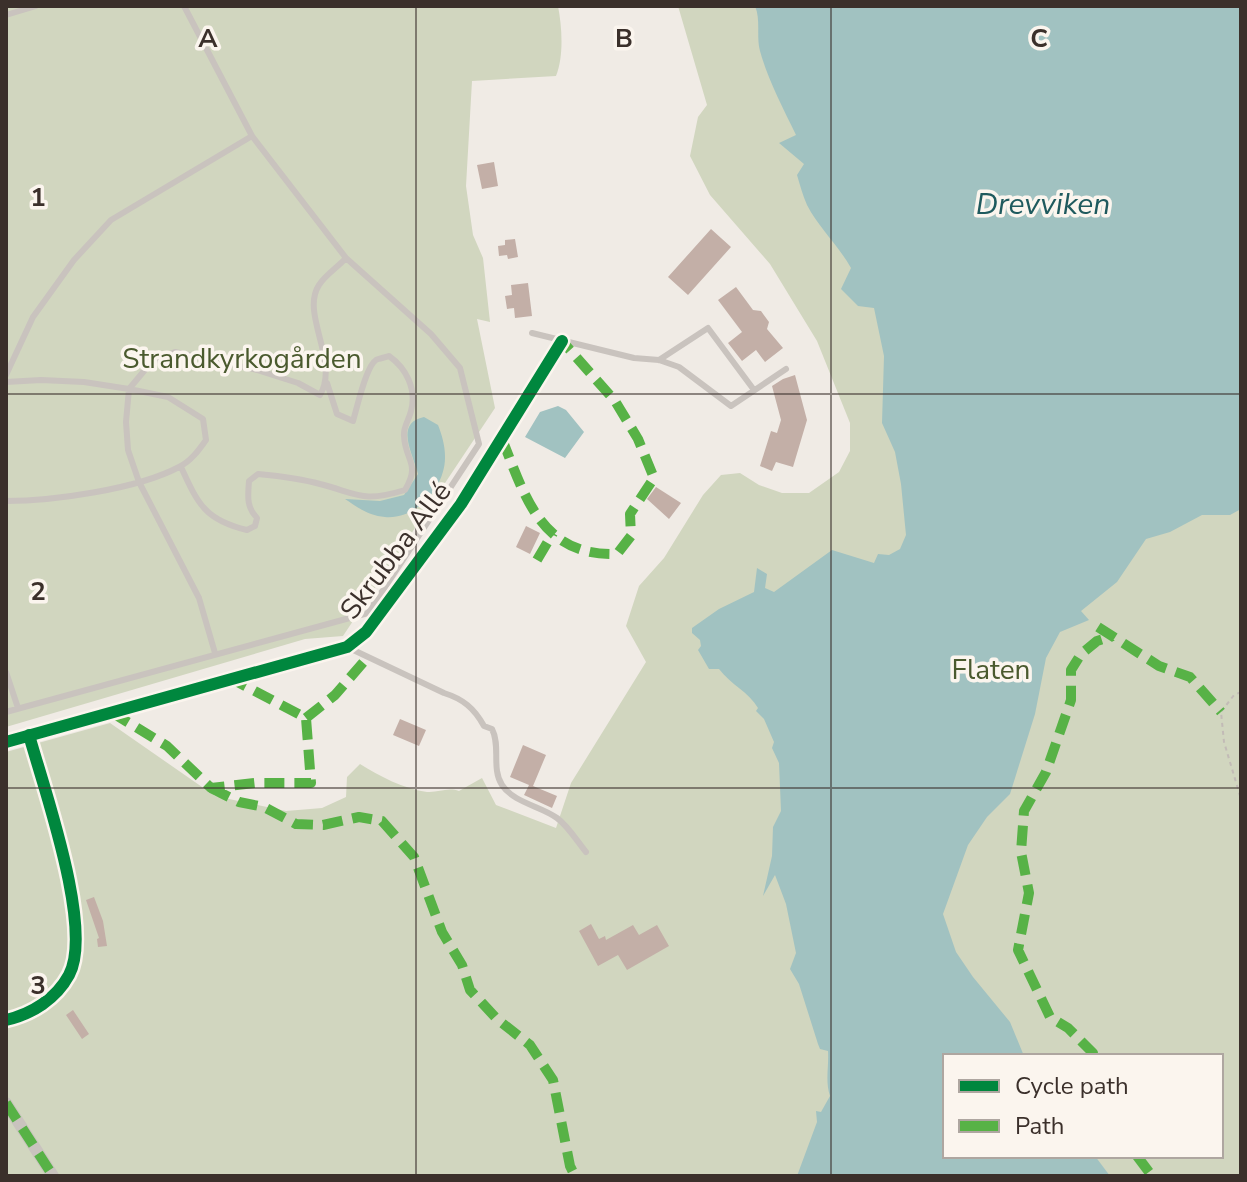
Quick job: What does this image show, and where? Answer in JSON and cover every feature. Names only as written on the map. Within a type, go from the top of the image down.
[{"type":"street","name":"Skrubba Allé","points":[[6,742],[347,647],[366,632],[461,504],[562,341]]},
{"type":"street","points":[[6,1020],[26,1015],[52,997],[70,974],[75,951],[75,921],[67,875],[29,735]]},
{"type":"street","points":[[6,1103],[53,1176]]},
{"type":"lane","points":[[6,15],[36,6]]},
{"type":"lane","points":[[6,712],[368,613],[479,444],[460,368],[431,334],[346,258],[252,136],[184,6]]},
{"type":"lane","points":[[6,375],[33,317],[74,260],[111,220],[252,136]]},
{"type":"lane","points":[[181,467],[197,502],[229,526],[247,530],[255,526],[257,518],[251,512],[248,501],[249,481],[258,474],[321,484],[356,497],[382,497],[405,490],[413,475],[413,464],[404,437],[412,408],[411,384],[403,366],[389,356],[376,359],[368,368],[353,421],[337,414],[327,383],[323,345],[314,307],[318,286],[346,258]]},
{"type":"lane","points":[[659,360],[708,328],[754,390]]},
{"type":"lane","points":[[532,333],[679,367],[731,406],[786,369]]},
{"type":"lane","points":[[215,653],[199,598],[139,482],[128,450],[126,422],[129,389],[149,365],[175,352],[284,378],[320,395],[327,383]]},
{"type":"lane","points":[[6,382],[84,382],[168,397],[203,419],[206,440],[181,467],[139,482],[50,498],[6,501]]},
{"type":"lane","name":"Skrubba Allé","points":[[347,647],[461,698],[496,737],[497,765],[502,786],[557,818],[586,852]]},
{"type":"lane","points":[[6,672],[18,708]]},
{"type":"path","points":[[1241,692],[1234,695],[1221,712],[1224,742],[1241,799]]},
{"type":"green space","name":"Strandkyrkogården","points":[[6,6],[558,6],[562,41],[556,76],[472,81],[466,186],[473,235],[483,258],[490,322],[477,319],[495,408],[343,636],[305,639],[6,727]]},
{"type":"green space","name":"Flaten","points":[[678,6],[1241,6],[1241,1176],[6,1176],[6,752],[110,723],[215,796],[286,811],[322,808],[346,797],[347,777],[360,764],[392,781],[427,792],[459,791],[482,778],[496,805],[556,828],[571,783],[646,662],[626,626],[639,586],[664,558],[703,495],[721,475],[740,473],[759,485],[782,493],[809,493],[839,472],[850,451],[850,423],[817,341],[770,264],[710,195],[690,156],[698,117],[707,105]]},
{"type":"water","name":"Drevviken","points":[[755,6],[1241,6],[1241,509],[1230,515],[1202,515],[1170,532],[1146,539],[1117,582],[1081,611],[1089,620],[1060,632],[1046,658],[1035,714],[1010,794],[987,817],[968,845],[943,914],[956,952],[1010,1022],[1023,1054],[943,1054],[943,1158],[1096,1158],[1110,1176],[797,1176],[817,1122],[816,1111],[821,1112],[830,1096],[828,1051],[820,1049],[799,984],[790,969],[796,953],[786,904],[775,875],[763,896],[772,856],[773,827],[781,811],[779,763],[764,719],[756,711],[758,708],[719,669],[709,669],[698,650],[700,640],[692,633],[692,628],[719,609],[754,592],[757,568],[767,574],[765,588],[774,592],[832,550],[874,563],[878,554],[889,555],[900,549],[906,535],[895,452],[882,423],[884,356],[874,308],[858,306],[841,289],[851,268],[807,205],[797,175],[804,164],[779,143],[796,135],[763,62]]},
{"type":"water","points":[[558,406],[566,410],[584,432],[565,458],[525,437],[540,412]]},
{"type":"water","points":[[424,417],[438,425],[445,452],[440,479],[427,499],[408,513],[385,517],[368,513],[345,499],[380,501],[404,495],[418,474],[408,432],[415,420]]},
{"type":"building","points":[[494,162],[498,186],[482,189],[477,165]]},
{"type":"building","points":[[711,229],[731,247],[688,295],[668,277]]},
{"type":"building","points":[[515,239],[518,257],[508,259],[507,255],[499,256],[498,246],[505,245],[505,240]]},
{"type":"building","points":[[528,283],[532,316],[515,318],[514,308],[507,309],[505,296],[512,295],[511,285]]},
{"type":"building","points":[[736,287],[753,310],[761,311],[769,322],[767,329],[783,348],[765,362],[756,350],[742,361],[728,343],[742,332],[718,300]]},
{"type":"building","points":[[795,375],[807,420],[793,467],[776,462],[772,471],[760,466],[771,431],[777,433],[781,420],[772,386]]},
{"type":"building","points":[[656,487],[681,503],[669,519],[647,499]]},
{"type":"building","points":[[526,526],[540,533],[530,554],[516,547]]},
{"type":"building","points":[[400,719],[426,730],[419,746],[393,735]]},
{"type":"building","points":[[523,745],[546,755],[533,786],[557,796],[552,808],[524,795],[529,785],[510,777]]},
{"type":"building","points":[[94,897],[103,921],[107,946],[98,947],[99,938],[86,900]]},
{"type":"building","points":[[591,924],[599,939],[605,936],[606,940],[633,925],[639,935],[657,925],[669,946],[627,970],[618,955],[598,966],[579,931]]},
{"type":"building","points":[[73,1010],[89,1034],[82,1039],[66,1015]]},
{"type":"marked path","points":[[502,439],[528,501],[553,534],[570,545],[591,552],[617,554],[631,536],[630,514],[654,478],[638,439],[615,401],[562,341]]},
{"type":"marked path","points":[[537,560],[553,533]]},
{"type":"marked path","points":[[1098,627],[1159,666],[1190,677],[1221,712]]},
{"type":"marked path","points":[[1093,1054],[1068,1028],[1050,1017],[1018,950],[1029,893],[1021,852],[1024,811],[1046,772],[1071,700],[1071,670],[1081,654],[1097,641],[1113,636]]},
{"type":"marked path","points":[[306,718],[335,695],[367,658]]},
{"type":"marked path","points":[[111,712],[167,746],[211,788],[255,783],[311,783],[306,718],[232,679]]},
{"type":"marked path","points":[[211,788],[239,802],[264,807],[296,824],[323,825],[359,817],[382,821],[414,857],[442,932],[462,965],[470,990],[497,1019],[530,1045],[553,1080],[570,1166],[575,1176]]},
{"type":"marked path","points":[[6,1103],[53,1176]]},
{"type":"marked path","points":[[1138,1158],[1152,1176]]},
{"type":"cycle path","points":[[6,742],[347,647],[366,632],[461,504],[562,341]]},
{"type":"cycle path","points":[[6,1020],[25,1014],[50,998],[64,984],[75,954],[75,925],[64,857],[29,735]]}]
